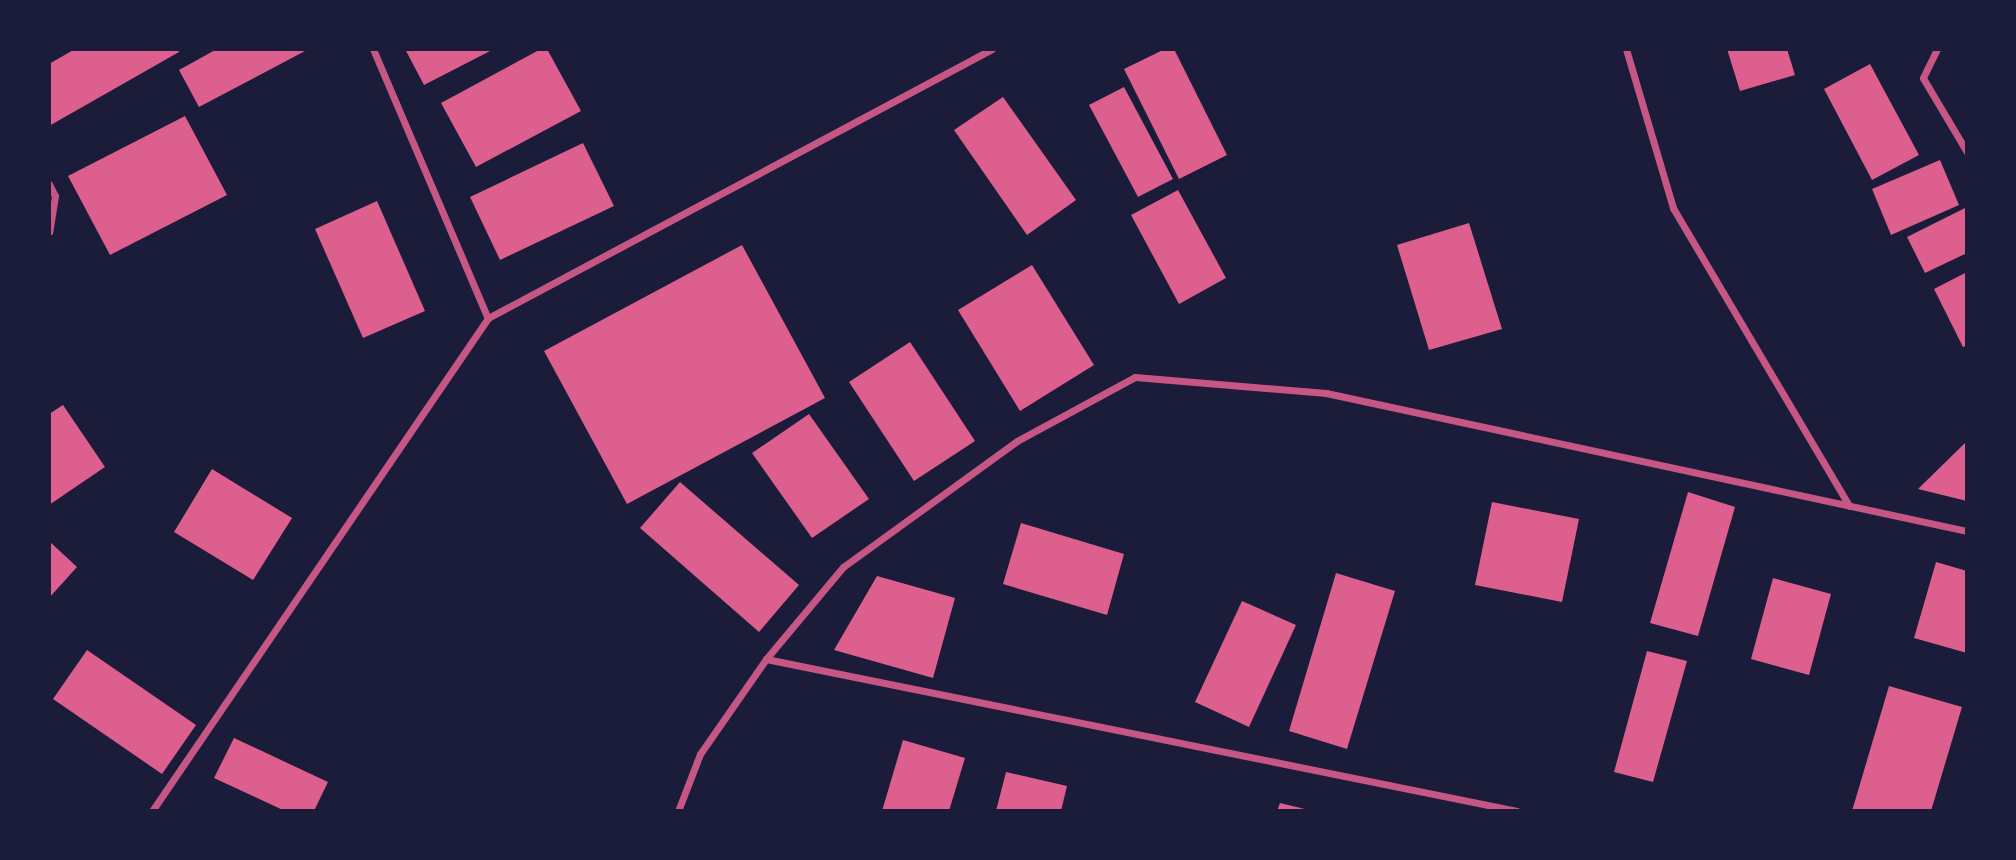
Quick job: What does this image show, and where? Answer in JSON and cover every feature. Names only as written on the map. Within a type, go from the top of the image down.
[{"type":"street","points":[[373,49],[488,318]]},
{"type":"street","points":[[152,811],[488,318],[992,49]]},
{"type":"street","points":[[1626,49],[1673,208],[1849,506]]},
{"type":"street","points":[[1937,49],[1923,79],[1967,152]]},
{"type":"street","points":[[49,184],[55,196],[49,232]]},
{"type":"street","points":[[678,811],[700,754],[766,659],[843,567],[1017,441],[1135,377],[1326,393],[1967,531]]},
{"type":"street","points":[[766,659],[1517,811]]},
{"type":"building","points":[[75,49],[178,49],[179,52],[49,126],[49,64]]},
{"type":"building","points":[[217,49],[305,51],[199,107],[179,70]]},
{"type":"building","points":[[405,49],[494,49],[424,85]]},
{"type":"building","points":[[541,49],[547,49],[581,111],[476,167],[441,103]]},
{"type":"building","points":[[1165,49],[1174,49],[1227,155],[1179,179],[1124,69]]},
{"type":"building","points":[[1727,49],[1787,49],[1795,75],[1740,91]]},
{"type":"building","points":[[1870,64],[1919,155],[1872,180],[1824,89]]},
{"type":"building","points":[[1124,87],[1173,179],[1138,197],[1089,105]]},
{"type":"building","points":[[1003,97],[1076,200],[1027,235],[954,130]]},
{"type":"building","points":[[185,116],[227,195],[110,255],[68,176]]},
{"type":"building","points":[[583,143],[614,206],[500,260],[470,197]]},
{"type":"building","points":[[1940,160],[1959,205],[1891,235],[1872,189]]},
{"type":"building","points":[[1178,190],[1226,278],[1179,304],[1131,215]]},
{"type":"building","points":[[377,201],[425,311],[363,338],[315,229]]},
{"type":"building","points":[[1967,207],[1967,253],[1925,273],[1907,237]]},
{"type":"building","points":[[1469,223],[1502,329],[1429,350],[1397,245]]},
{"type":"building","points":[[742,245],[825,398],[627,504],[544,351]]},
{"type":"building","points":[[1032,265],[1094,365],[1020,411],[958,310]]},
{"type":"building","points":[[1967,272],[1967,345],[1963,347],[1934,289]]},
{"type":"building","points":[[910,342],[975,441],[914,481],[849,382]]},
{"type":"building","points":[[63,405],[105,467],[49,505],[49,414]]},
{"type":"building","points":[[809,414],[869,499],[812,538],[752,453]]},
{"type":"building","points":[[1967,441],[1967,501],[1918,489]]},
{"type":"building","points":[[212,469],[292,518],[253,580],[174,532]]},
{"type":"building","points":[[680,482],[799,585],[759,632],[640,528]]},
{"type":"building","points":[[1688,492],[1735,507],[1698,636],[1650,623]]},
{"type":"building","points":[[1492,502],[1579,519],[1562,602],[1475,585]]},
{"type":"building","points":[[1021,523],[1124,554],[1107,615],[1003,584]]},
{"type":"building","points":[[49,541],[77,567],[49,598]]},
{"type":"building","points":[[1936,562],[1967,571],[1967,653],[1914,638]]},
{"type":"building","points":[[1336,573],[1395,591],[1347,749],[1289,731]]},
{"type":"building","points":[[877,576],[955,598],[933,678],[834,650]]},
{"type":"building","points":[[1773,578],[1831,594],[1809,675],[1751,659]]},
{"type":"building","points":[[1242,601],[1296,625],[1249,727],[1195,702]]},
{"type":"building","points":[[87,650],[196,725],[162,774],[53,699]]},
{"type":"building","points":[[1647,651],[1687,661],[1653,782],[1614,772]]},
{"type":"building","points":[[1889,686],[1962,707],[1931,811],[1852,811]]},
{"type":"building","points":[[234,738],[328,782],[314,811],[285,811],[214,778]]},
{"type":"building","points":[[903,740],[965,758],[949,811],[882,811]]},
{"type":"building","points":[[1006,772],[1067,786],[1061,811],[996,811]]},
{"type":"building","points":[[1280,803],[1309,810],[1309,811],[1277,811]]}]
